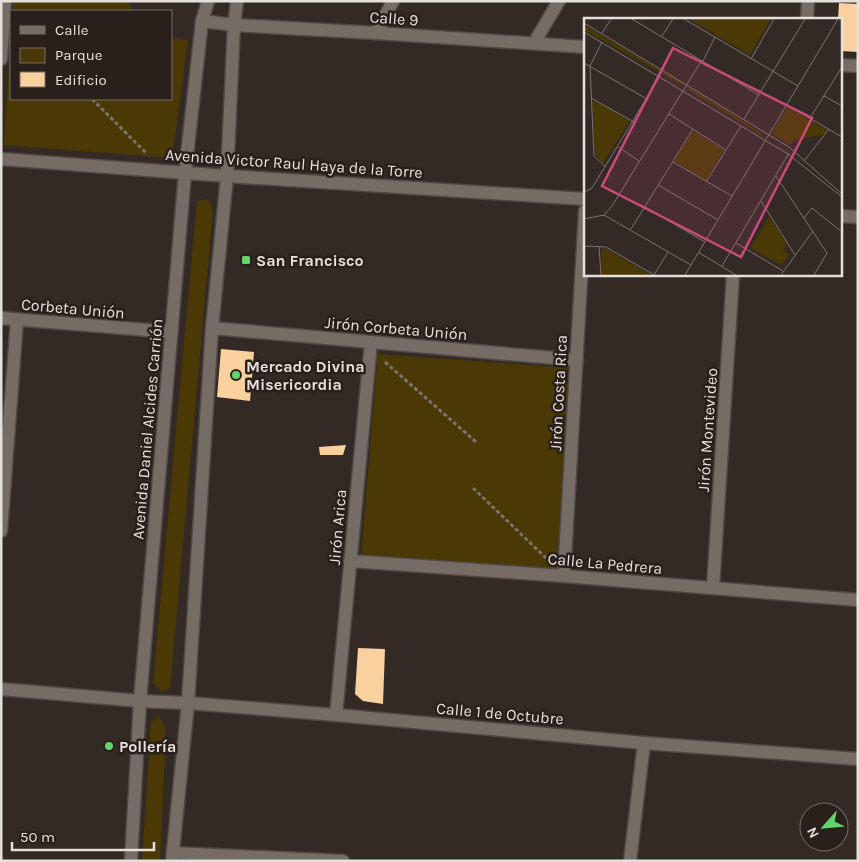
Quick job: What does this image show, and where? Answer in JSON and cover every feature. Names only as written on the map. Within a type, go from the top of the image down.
[{"type":"street","name":"Avenida Daniel Alcides Carrión","points":[[131,861],[140,701],[185,173],[202,21],[208,1]]},
{"type":"street","points":[[237,1],[234,25],[227,176],[212,328],[188,703],[172,857],[343,861]]},
{"type":"street","points":[[376,33],[393,1]]},
{"type":"street","points":[[534,44],[559,1]]},
{"type":"street","points":[[807,18],[808,1]]},
{"type":"street","points":[[1,59],[4,7]]},
{"type":"street","name":"Calle 9","points":[[202,21],[234,25],[584,47]]},
{"type":"street","points":[[842,65],[858,66]]},
{"type":"street","name":"Avenida Victor Raul Haya de la Torre","points":[[1,159],[227,176],[584,199]]},
{"type":"street","points":[[842,216],[858,217]]},
{"type":"street","name":"Jirón Costa Rica","points":[[564,576],[584,228]]},
{"type":"street","name":"Jirón Montevideo","points":[[713,588],[733,275]]},
{"type":"street","name":"Corbeta Unión","points":[[1,318],[172,332]]},
{"type":"street","points":[[1,531],[17,320]]},
{"type":"street","name":"Jirón Corbeta Unión","points":[[212,328],[576,360]]},
{"type":"street","name":"Jirón Arica","points":[[336,715],[371,342]]},
{"type":"street","name":"Calle La Pedrera","points":[[350,561],[858,600]]},
{"type":"street","name":"Calle 1 de Octubre","points":[[1,689],[858,759]]},
{"type":"street","points":[[630,861],[644,743]]},
{"type":"path","points":[[93,100],[163,170]]},
{"type":"path","points":[[371,342],[383,361],[476,442]]},
{"type":"path","points":[[473,488],[564,576]]},
{"type":"green space","points":[[13,1],[127,1],[133,10],[13,10]]},
{"type":"green space","points":[[172,38],[188,40],[172,158],[4,145],[10,48],[10,100],[172,100]]},
{"type":"green space","points":[[208,199],[213,210],[170,688],[162,692],[153,683],[197,201]]},
{"type":"green space","points":[[378,354],[568,368],[558,571],[361,556]]},
{"type":"green space","points":[[159,716],[166,729],[160,861],[142,861],[151,723]]},
{"type":"building","points":[[839,3],[858,4],[858,52],[842,51],[842,18],[838,18]]},
{"type":"building","name":"Mercado Divina Misericordia","points":[[221,349],[254,352],[250,401],[217,397]]},
{"type":"building","points":[[346,445],[343,455],[320,455],[319,447]]},
{"type":"building","points":[[358,648],[385,649],[383,704],[363,701],[355,694]]},
{"type":"place","name":"San Francisco","points":[[246,260]]},
{"type":"place","name":"Mercado Divina Misericordia","points":[[236,375]]},
{"type":"place","name":"Pollería","points":[[109,746]]}]
